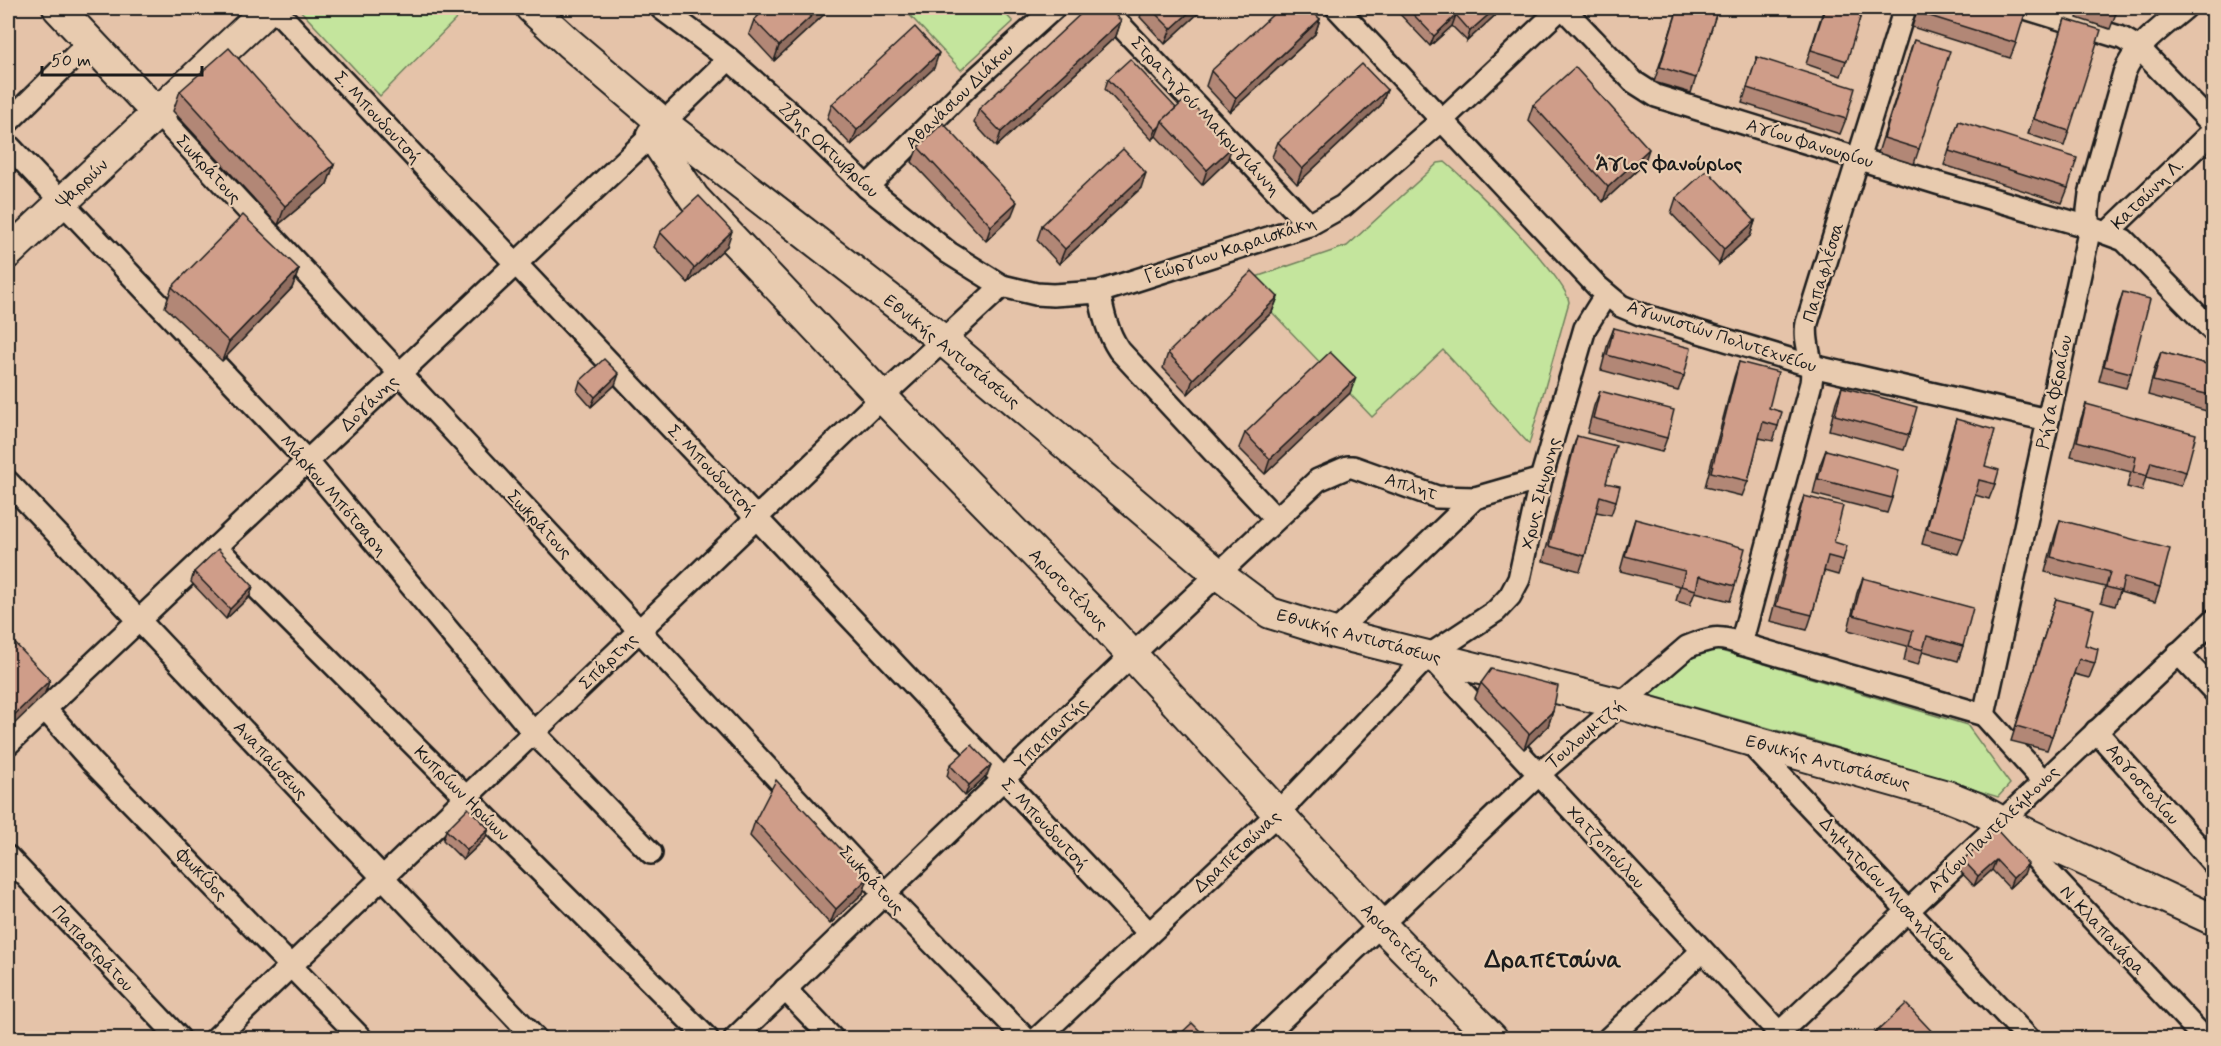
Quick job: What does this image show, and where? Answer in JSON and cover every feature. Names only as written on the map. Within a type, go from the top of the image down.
[{"type":"street","name":"Σωκράτους","points":[[58,8],[884,893],[1025,1038]]},
{"type":"street","name":"Ψαρρών","points":[[8,253],[269,8]]},
{"type":"street","name":"Σ. Μπουδουτσή","points":[[274,8],[1149,933]]},
{"type":"street","name":"Εθνικής Αντιστάσεως","points":[[531,8],[657,129],[944,341],[1218,574],[1270,613],[1335,633],[1621,704],[1947,796],[2214,920]]},
{"type":"street","name":"28ης Οκτωβρίου","points":[[661,8],[729,59],[798,120],[867,187],[949,253],[1002,286]]},
{"type":"street","name":"Αθανάσιου Διάκου","points":[[867,187],[968,86],[1054,8]]},
{"type":"street","name":"Στρατηγού Μακρυγιάννη","points":[[1104,8],[1309,225]]},
{"type":"street","name":"Αγωνιστών Πολυτεχνείου","points":[[1337,8],[1605,294],[1622,306],[1640,314],[1812,366],[2048,420]]},
{"type":"street","name":"Γεώργιου Καραισκάκη","points":[[1002,286],[1036,294],[1099,292],[1309,225],[1343,206],[1442,120],[1562,8]]},
{"type":"street","name":"Αγίου Φανουρίου","points":[[1562,8],[1634,82],[1656,96],[2098,230],[2130,245],[2214,332]]},
{"type":"street","name":"Παπαφλέσσα","points":[[1741,644],[1811,383],[1812,366],[1806,337],[1807,323],[1905,8]]},
{"type":"street","points":[[2025,8],[2122,38],[2139,48],[2214,128]]},
{"type":"street","name":"Ρήγα Φεραίου","points":[[1984,715],[2088,237],[2098,230],[2090,194],[2124,73],[2128,61],[2139,48],[2185,8]]},
{"type":"street","points":[[8,122],[80,51]]},
{"type":"street","name":"Δογάνης","points":[[8,744],[729,59]]},
{"type":"street","name":"Κατσώνη Λ.","points":[[2098,230],[2214,128]]},
{"type":"street","name":"Αριστοτέλους","points":[[657,129],[694,198],[882,397],[1132,655],[1381,925],[1492,1038]]},
{"type":"street","name":"Μάρκου Μπότσαρη","points":[[8,145],[307,461],[534,733],[651,853]]},
{"type":"street","name":"Σπάρτης","points":[[216,1038],[882,397],[1002,286]]},
{"type":"street","points":[[1099,292],[1111,338],[1119,350],[1275,518]]},
{"type":"street","name":"Χρυς. Σμυρνης","points":[[1428,656],[1496,611],[1510,596],[1519,579],[1541,479],[1585,328],[1605,294]]},
{"type":"street","name":"Απλητ","points":[[1318,480],[1353,467],[1437,497],[1475,498],[1541,479]]},
{"type":"street","name":"Υπαπαντής","points":[[735,1038],[1275,518],[1318,480]]},
{"type":"street","name":"Αναπαύσεως","points":[[8,482],[535,1038]]},
{"type":"street","points":[[1335,633],[1475,498]]},
{"type":"street","name":"Κυπρίων Ηρώων","points":[[216,547],[707,1038]]},
{"type":"street","name":"Αγίου Παντελεήμονος","points":[[1779,1037],[1908,910],[2214,620]]},
{"type":"street","name":"Τουλουμτζή","points":[[1262,1038],[1538,775],[1688,647],[1703,640],[1724,637],[1741,644],[1984,715]]},
{"type":"street","points":[[2178,653],[2214,691]]},
{"type":"street","name":"Χατζοπούλου","points":[[1428,656],[1779,1037]]},
{"type":"street","name":"Δραπετσώνας","points":[[1038,1038],[1277,814],[1428,656]]},
{"type":"street","name":"Φωκίδος","points":[[45,709],[92,762],[361,1038]]},
{"type":"street","points":[[1984,715],[2043,781]]},
{"type":"street","name":"Αργοστολίου","points":[[2096,731],[2214,864]]},
{"type":"street","name":"Δημητρίου Μισαηλίδου","points":[[1748,740],[2028,1038]]},
{"type":"street","name":"Ν. Κλαπανάρα","points":[[2002,822],[2204,1038]]},
{"type":"street","name":"Παπαστράτου","points":[[8,857],[179,1038]]},
{"type":"street","points":[[1609,1038],[1702,951]]},
{"type":"street","points":[[785,989],[832,1038]]},
{"type":"green space","points":[[298,8],[467,8],[380,96]]},
{"type":"green space","points":[[903,8],[1000,8],[1013,22],[961,70]]},
{"type":"green space","points":[[1445,162],[1494,208],[1535,252],[1552,272],[1569,302],[1529,444],[1443,350],[1372,417],[1247,286],[1253,278],[1347,246],[1438,163]]},
{"type":"green space","points":[[1718,650],[1967,725],[2010,784],[1998,797],[1812,740],[1646,694],[1697,652]]},
{"type":"building","points":[[767,8],[820,8],[779,46],[754,20]]},
{"type":"building","points":[[1087,8],[1109,8],[1121,21],[1001,132],[979,109]]},
{"type":"building","points":[[1150,8],[1194,8],[1171,29]]},
{"type":"building","points":[[1280,8],[1309,8],[1320,19],[1236,98],[1211,71]]},
{"type":"building","points":[[1407,8],[1496,8],[1470,31],[1456,15],[1434,36]]},
{"type":"building","points":[[1678,8],[1718,8],[1696,78],[1660,67]]},
{"type":"building","points":[[1825,8],[1863,8],[1847,61],[1811,50]]},
{"type":"building","points":[[1919,8],[2018,8],[2026,10],[2016,43],[1917,12]]},
{"type":"building","points":[[2097,8],[2118,8],[2116,14]]},
{"type":"building","points":[[2065,19],[2101,30],[2069,131],[2034,119]]},
{"type":"building","points":[[915,27],[939,53],[857,130],[832,104]]},
{"type":"building","points":[[1914,40],[1950,51],[1919,149],[1884,138]]},
{"type":"building","points":[[229,48],[334,165],[285,206],[180,91]]},
{"type":"building","points":[[1757,57],[1855,88],[1846,119],[1747,88]]},
{"type":"building","points":[[1130,59],[1176,108],[1156,130],[1108,79]]},
{"type":"building","points":[[1362,64],[1387,90],[1302,169],[1278,142]]},
{"type":"building","points":[[1575,67],[1649,149],[1608,187],[1533,105]]},
{"type":"building","points":[[1187,98],[1232,147],[1207,170],[1162,121]]},
{"type":"building","points":[[1959,121],[2077,158],[2068,188],[1949,151]]},
{"type":"building","points":[[943,123],[1017,202],[991,226],[918,147]]},
{"type":"building","points":[[1123,149],[1146,173],[1065,249],[1042,225]]},
{"type":"building","points":[[1707,170],[1755,221],[1724,249],[1676,198]]},
{"type":"building","points":[[699,196],[732,231],[694,268],[660,232]]},
{"type":"building","points":[[243,215],[299,269],[229,342],[172,287]]},
{"type":"building","points":[[1252,271],[1278,297],[1193,379],[1168,353]]},
{"type":"building","points":[[2123,292],[2150,299],[2131,373],[2104,366]]},
{"type":"building","points":[[1614,328],[1691,348],[1684,376],[1607,355]]},
{"type":"building","points":[[1330,352],[1356,378],[1270,459],[1245,433]]},
{"type":"building","points":[[2161,352],[2214,366],[2214,396],[2153,381]]},
{"type":"building","points":[[604,359],[619,374],[595,397],[580,381]]},
{"type":"building","points":[[1739,362],[1778,372],[1769,408],[1782,412],[1778,426],[1763,422],[1748,481],[1711,472]]},
{"type":"building","points":[[1842,387],[1917,407],[1909,435],[1835,415]]},
{"type":"building","points":[[1600,391],[1674,410],[1667,438],[1593,418]]},
{"type":"building","points":[[2086,404],[2196,434],[2186,472],[2151,462],[2147,476],[2133,472],[2136,457],[2077,441]]},
{"type":"building","points":[[1956,419],[1995,430],[1985,466],[1999,470],[1995,484],[1979,480],[1964,539],[1927,529]]},
{"type":"building","points":[[1577,436],[1616,446],[1606,483],[1620,486],[1616,501],[1600,496],[1585,556],[1549,546]]},
{"type":"building","points":[[1826,450],[1899,470],[1892,498],[1818,479]]},
{"type":"building","points":[[1804,496],[1843,506],[1834,542],[1847,546],[1843,560],[1828,556],[1812,615],[1776,606]]},
{"type":"building","points":[[1635,519],[1745,548],[1735,586],[1699,576],[1696,590],[1681,586],[1685,571],[1625,556]]},
{"type":"building","points":[[2060,520],[2170,549],[2160,587],[2124,577],[2121,591],[2106,587],[2110,572],[2051,557]]},
{"type":"building","points":[[218,549],[253,586],[230,609],[194,572]]},
{"type":"building","points":[[1863,578],[1973,608],[1963,646],[1927,636],[1923,650],[1909,646],[1913,631],[1853,615]]},
{"type":"building","points":[[2056,599],[2094,609],[2085,645],[2098,649],[2095,663],[2079,659],[2052,736],[2016,726]]},
{"type":"building","points":[[8,636],[50,680],[8,721]]},
{"type":"building","points":[[1491,669],[1558,686],[1553,711],[1529,734],[1481,683]]},
{"type":"building","points":[[972,745],[991,765],[969,785],[950,765]]},
{"type":"building","points":[[776,780],[868,878],[836,909],[755,821]]},
{"type":"building","points":[[468,808],[489,829],[467,850],[446,830]]},
{"type":"building","points":[[1996,829],[2028,864],[2013,878],[1996,860],[1978,876],[1963,860]]},
{"type":"building","points":[[1906,1004],[1938,1038],[1870,1038]]},
{"type":"building","points":[[1192,1023],[1207,1038],[1176,1038]]},
{"type":"district","name":"Άγιος Φανούριος","points":[[1669,163]]},
{"type":"district","name":"Δραπετσώνα","points":[[1553,959]]}]
